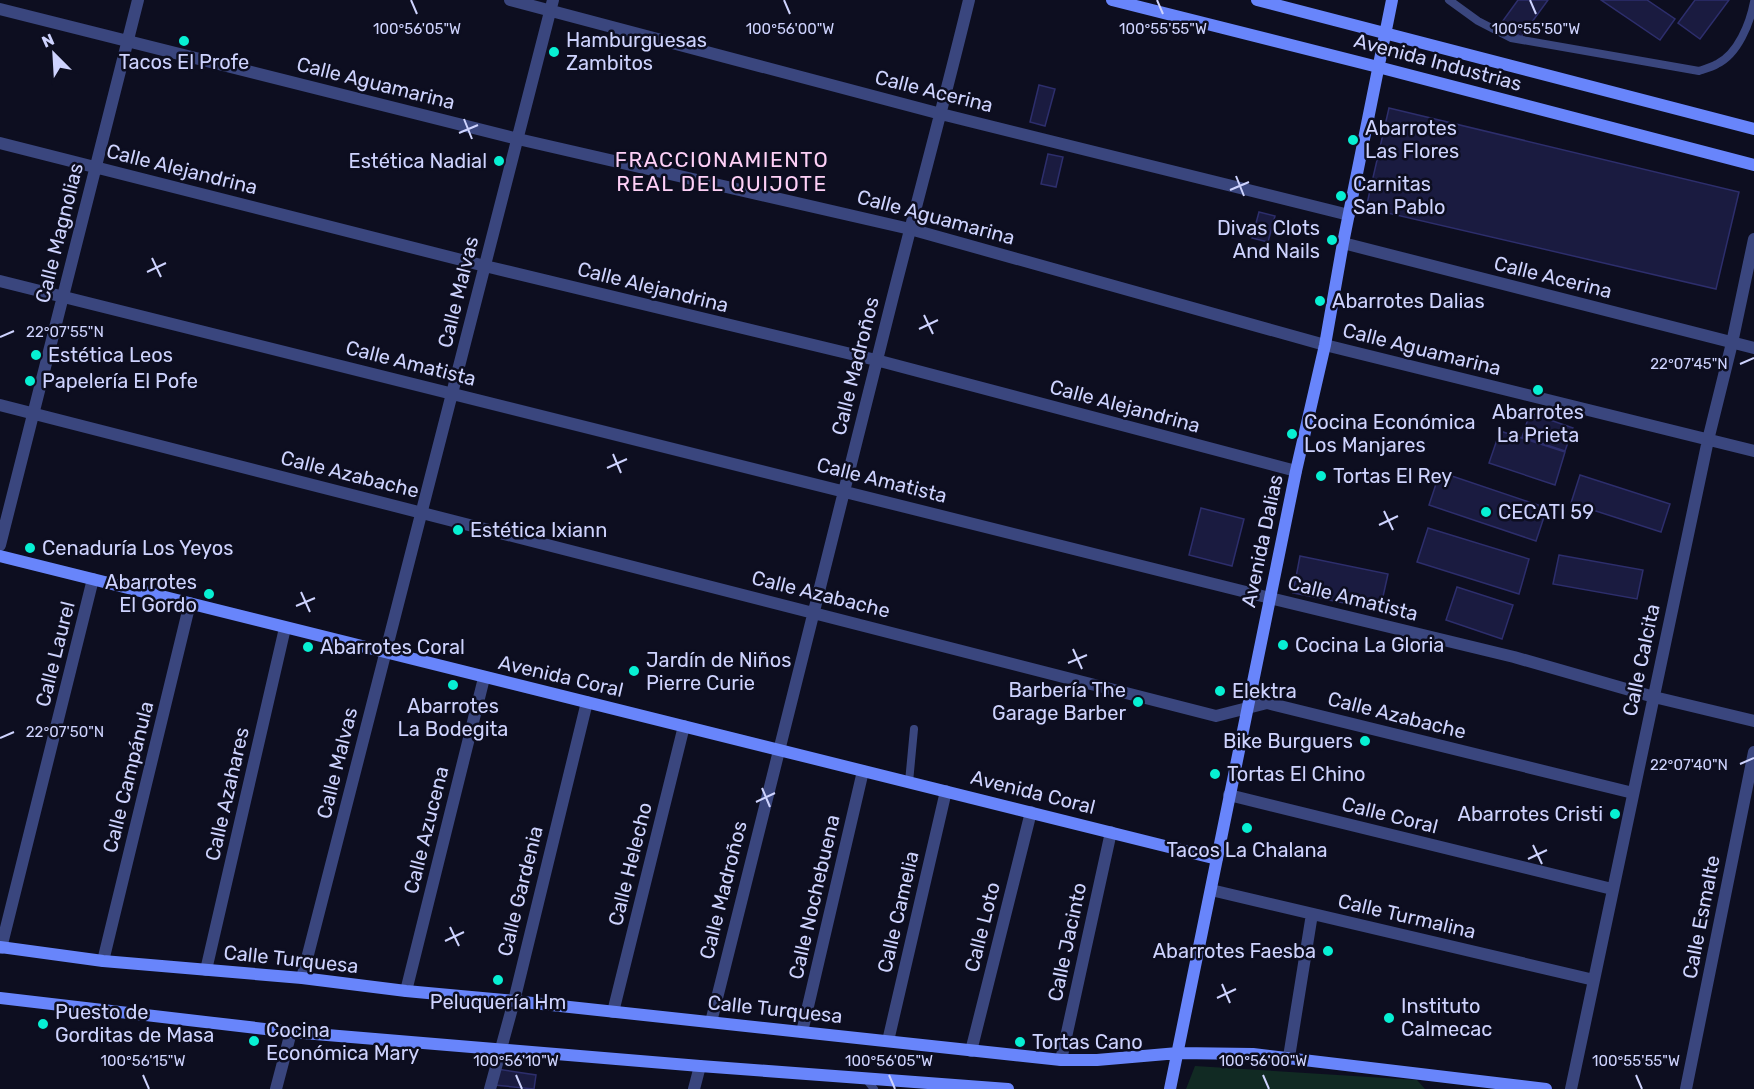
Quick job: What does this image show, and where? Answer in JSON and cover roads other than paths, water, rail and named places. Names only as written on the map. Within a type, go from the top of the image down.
[{"type":"main road","name":"Avenida Industrias","points":[[1113,0],[1378,66],[1754,165]]},
{"type":"main road","name":"Avenida Industrias","points":[[1257,0],[1278,3],[1754,129]]},
{"type":"main road","name":"Avenida Dalias","points":[[1170,1089],[1296,471],[1325,345],[1342,243],[1392,0]]},
{"type":"main road","name":"Avenida Coral","points":[[0,556],[1217,859]]},
{"type":"main road","name":"Calle Turquesa","points":[[1,948],[1061,1060],[1097,1060],[1178,1053],[1253,1054],[1546,1089]]},
{"type":"main road","points":[[0,998],[291,1032],[956,1087],[1008,1089]]},
{"type":"street","name":"Calle Magnolias","points":[[0,544],[138,0]]},
{"type":"street","name":"Calle Acerina","points":[[510,0],[552,5],[941,114],[1349,214]]},
{"type":"street","name":"Calle Madroños","points":[[711,1022],[777,750],[969,0]]},
{"type":"street","name":"Calle Malvas","points":[[302,978],[552,5]]},
{"type":"street","name":"Calle Aguamarina","points":[[0,9],[518,139],[910,229],[1325,345],[1754,451]]},
{"type":"street","name":"Calle Alejandrina","points":[[0,143],[485,266],[876,360],[1296,471]]},
{"type":"street","name":"Calle Calcita","points":[[1571,1089],[1708,440],[1754,239]]},
{"type":"street","name":"Calle Acerina","points":[[1342,243],[1754,348]]},
{"type":"street","name":"Calle Amatista","points":[[0,281],[1514,657],[1654,697],[1754,721]]},
{"type":"street","name":"Calle Azabache","points":[[0,405],[1216,716],[1267,703],[1633,793]]},
{"type":"street","name":"Calle Laurel","points":[[1,948],[93,579]]},
{"type":"street","name":"Calle Campánula","points":[[103,960],[190,603]]},
{"type":"street","name":"Calle Azahares","points":[[206,970],[285,628]]},
{"type":"street","name":"Calle Azucena","points":[[406,991],[484,678]]},
{"type":"street","name":"Calle Gardenia","points":[[490,1089],[514,1001],[587,702]]},
{"type":"street","name":"Calle Helecho","points":[[613,1012],[684,726]]},
{"type":"street","name":"Calle Esmalte","points":[[1686,1089],[1754,752]]},
{"type":"street","name":"Calle Nochebuena","points":[[802,1032],[863,771]]},
{"type":"street","name":"Calle Camelia","points":[[888,1041],[946,791]]},
{"type":"street","name":"Calle Coral","points":[[1229,795],[1612,889]]},
{"type":"street","name":"Calle Loto","points":[[971,1050],[1031,812]]},
{"type":"street","name":"Calle Jacinto","points":[[1061,1060],[1110,832]]},
{"type":"street","name":"Calle Turmalina","points":[[1211,890],[1594,980]]},
{"type":"street","points":[[1289,1057],[1312,914]]},
{"type":"street","points":[[276,1089],[291,1032]]},
{"type":"street","points":[[694,1089],[700,1066]]},
{"type":"lane","points":[[1449,0],[1478,21],[1510,38],[1699,71],[1719,63],[1732,52],[1750,22],[1754,2]]},
{"type":"lane","points":[[909,782],[914,729]]},
{"type":"lane","points":[[866,1078],[874,1089]]},
{"type":"place","name":"Tacos El Profe","points":[[184,41]]},
{"type":"place","name":"Hamburguesas Zambitos","points":[[554,52]]},
{"type":"place","name":"Abarrotes Las Flores","points":[[1353,140]]},
{"type":"place","name":"Estética Nadial","points":[[499,161]]},
{"type":"place","name":"Carnitas San Pablo","points":[[1341,196]]},
{"type":"place","name":"Divas Clots And Nails","points":[[1332,240]]},
{"type":"place","name":"Abarrotes Dalias","points":[[1320,301]]},
{"type":"place","name":"Estética Leos","points":[[36,355]]},
{"type":"place","name":"Papelería El Pofe","points":[[30,381]]},
{"type":"place","name":"Abarrotes La Prieta","points":[[1538,390]]},
{"type":"place","name":"Cocina Económica Los Manjares","points":[[1292,434]]},
{"type":"place","name":"Tortas El Rey","points":[[1321,476]]},
{"type":"place","name":"CECATI 59","points":[[1486,512]]},
{"type":"place","name":"Estética Ixiann","points":[[458,530]]},
{"type":"place","name":"Cenaduría Los Yeyos","points":[[30,548]]},
{"type":"place","name":"Abarrotes El Gordo","points":[[209,594]]},
{"type":"place","name":"Cocina La Gloria","points":[[1283,645]]},
{"type":"place","name":"Abarrotes Coral","points":[[308,647]]},
{"type":"place","name":"Jardín de Niños Pierre Curie","points":[[634,671]]},
{"type":"place","name":"Abarrotes La Bodegita","points":[[453,685]]},
{"type":"place","name":"Elektra","points":[[1220,691]]},
{"type":"place","name":"Barbería The Garage Barber","points":[[1138,702]]},
{"type":"place","name":"Bike Burguers","points":[[1365,741]]},
{"type":"place","name":"Tortas El Chino","points":[[1215,774]]},
{"type":"place","name":"Abarrotes Cristi","points":[[1615,814]]},
{"type":"place","name":"Tacos La Chalana","points":[[1247,828]]},
{"type":"place","name":"Abarrotes Faesba","points":[[1328,951]]},
{"type":"place","name":"Peluquería Hm","points":[[498,980]]},
{"type":"place","name":"Instituto Calmecac","points":[[1389,1018]]},
{"type":"place","name":"Puesto de Gorditas de Masa","points":[[43,1024]]},
{"type":"place","name":"Cocina Económica Mary","points":[[254,1041]]},
{"type":"place","name":"Tortas Cano","points":[[1020,1042]]},
{"type":"district","name":"FRACCIONAMIENTO REAL DEL QUIJOTE","points":[[722,172]]}]
